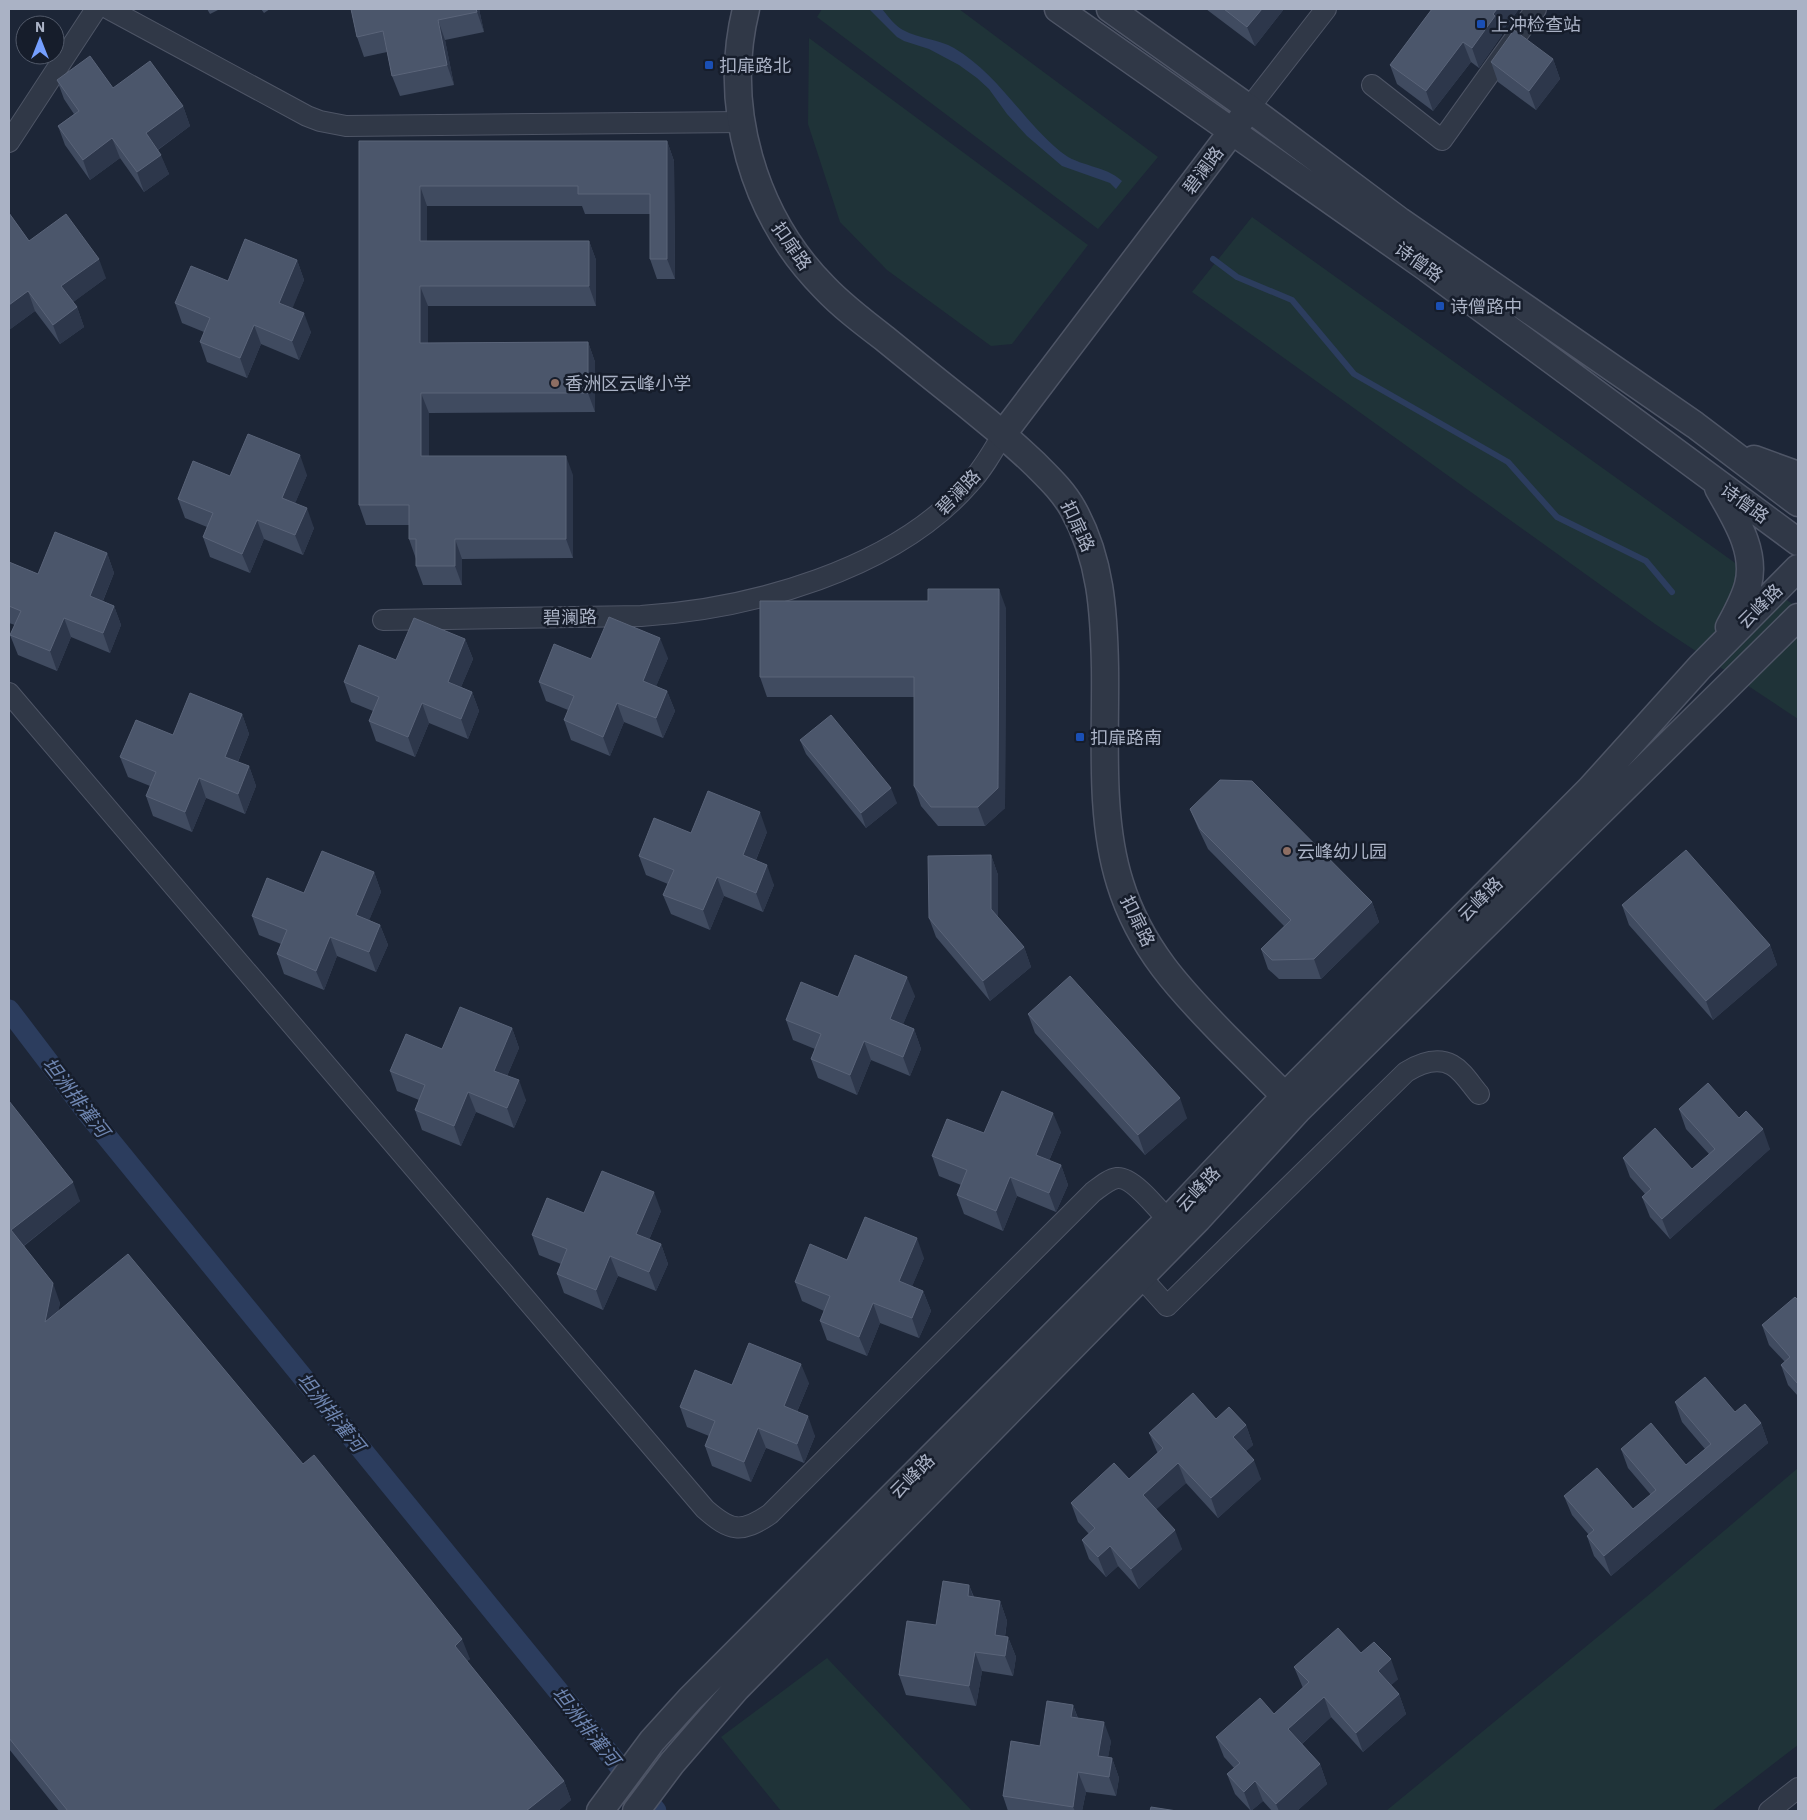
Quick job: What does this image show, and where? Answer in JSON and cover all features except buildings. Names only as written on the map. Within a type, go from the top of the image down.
[{"type":"street","points":[[9,142],[96,9]]},
{"type":"street","points":[[109,9],[307,116],[331,124],[356,126],[742,122]]},
{"type":"street","name":"扣扉路","points":[[746,9],[739,38],[737,69],[742,122],[745,142],[765,204],[794,251],[824,288],[1003,434],[1058,488],[1073,510],[1097,570],[1102,598],[1107,824],[1116,868],[1127,904],[1144,938],[1172,981],[1291,1103]]},
{"type":"street","name":"诗僧路","points":[[1058,9],[1428,268],[1798,542]]},
{"type":"street","name":"诗僧路","points":[[1110,9],[1249,108],[1400,220],[1695,425],[1798,503]]},
{"type":"street","name":"碧澜路","points":[[383,620],[641,616],[710,609],[770,595],[843,570],[898,544],[943,510],[978,474],[1003,434],[1326,9]]},
{"type":"street","points":[[1372,84],[1442,140],[1536,9]]},
{"type":"street","points":[[1724,447],[1798,475]]},
{"type":"street","points":[[1712,479],[1744,536],[1749,558],[1750,574],[1744,598],[1718,648]]},
{"type":"street","name":"云峰路","points":[[636,1811],[672,1763],[736,1689],[1198,1219],[1291,1103],[1590,789],[1718,648],[1798,568]]},
{"type":"street","name":"云峰路","points":[[600,1811],[652,1741],[690,1699],[1168,1220],[1770,646],[1798,617]]},
{"type":"street","points":[[1770,646],[1798,636]]},
{"type":"street","points":[[9,693],[698,1501],[722,1524],[746,1527],[758,1523],[770,1514],[1093,1192],[1116,1178],[1123,1178],[1132,1183],[1168,1220]]},
{"type":"street","points":[[1141,1277],[1168,1306],[1406,1072],[1417,1065],[1433,1062],[1452,1064],[1479,1094]]},
{"type":"street","points":[[1769,1811],[1798,1788]]},
{"type":"green space","points":[[822,9],[959,9],[1158,157],[1098,229],[817,17]]},
{"type":"green space","points":[[809,38],[1088,245],[1012,344],[991,346],[887,270],[840,222],[808,124]]},
{"type":"green space","points":[[1252,217],[1798,608],[1798,719],[1655,624],[1192,292]]},
{"type":"green space","points":[[1798,1468],[1798,1745],[1712,1811],[1386,1811],[1651,1593]]},
{"type":"green space","points":[[827,1658],[972,1811],[781,1811],[721,1737]]},
{"type":"water","points":[[869,9],[882,9],[903,30],[954,48],[984,71],[1034,126],[1061,152],[1076,161],[1108,172],[1122,181],[1116,189],[1110,183],[1062,166],[1027,136],[1007,114],[989,89],[977,78],[959,65],[929,49],[897,37]]},
{"type":"waterway","points":[[1213,259],[1237,277],[1292,300],[1354,374],[1508,462],[1557,517],[1646,561],[1672,592]]},
{"type":"waterway","name":"坦洲排灌河","points":[[9,1010],[85,1110],[656,1811]]},
{"type":"place","name":"上冲检查站","points":[[1481,24]]},
{"type":"place","name":"扣扉路北","points":[[709,65]]},
{"type":"place","name":"诗僧路中","points":[[1440,306]]},
{"type":"place","name":"香洲区云峰小学","points":[[555,383]]},
{"type":"place","name":"扣扉路南","points":[[1080,737]]},
{"type":"place","name":"云峰幼儿园","points":[[1287,851]]}]
